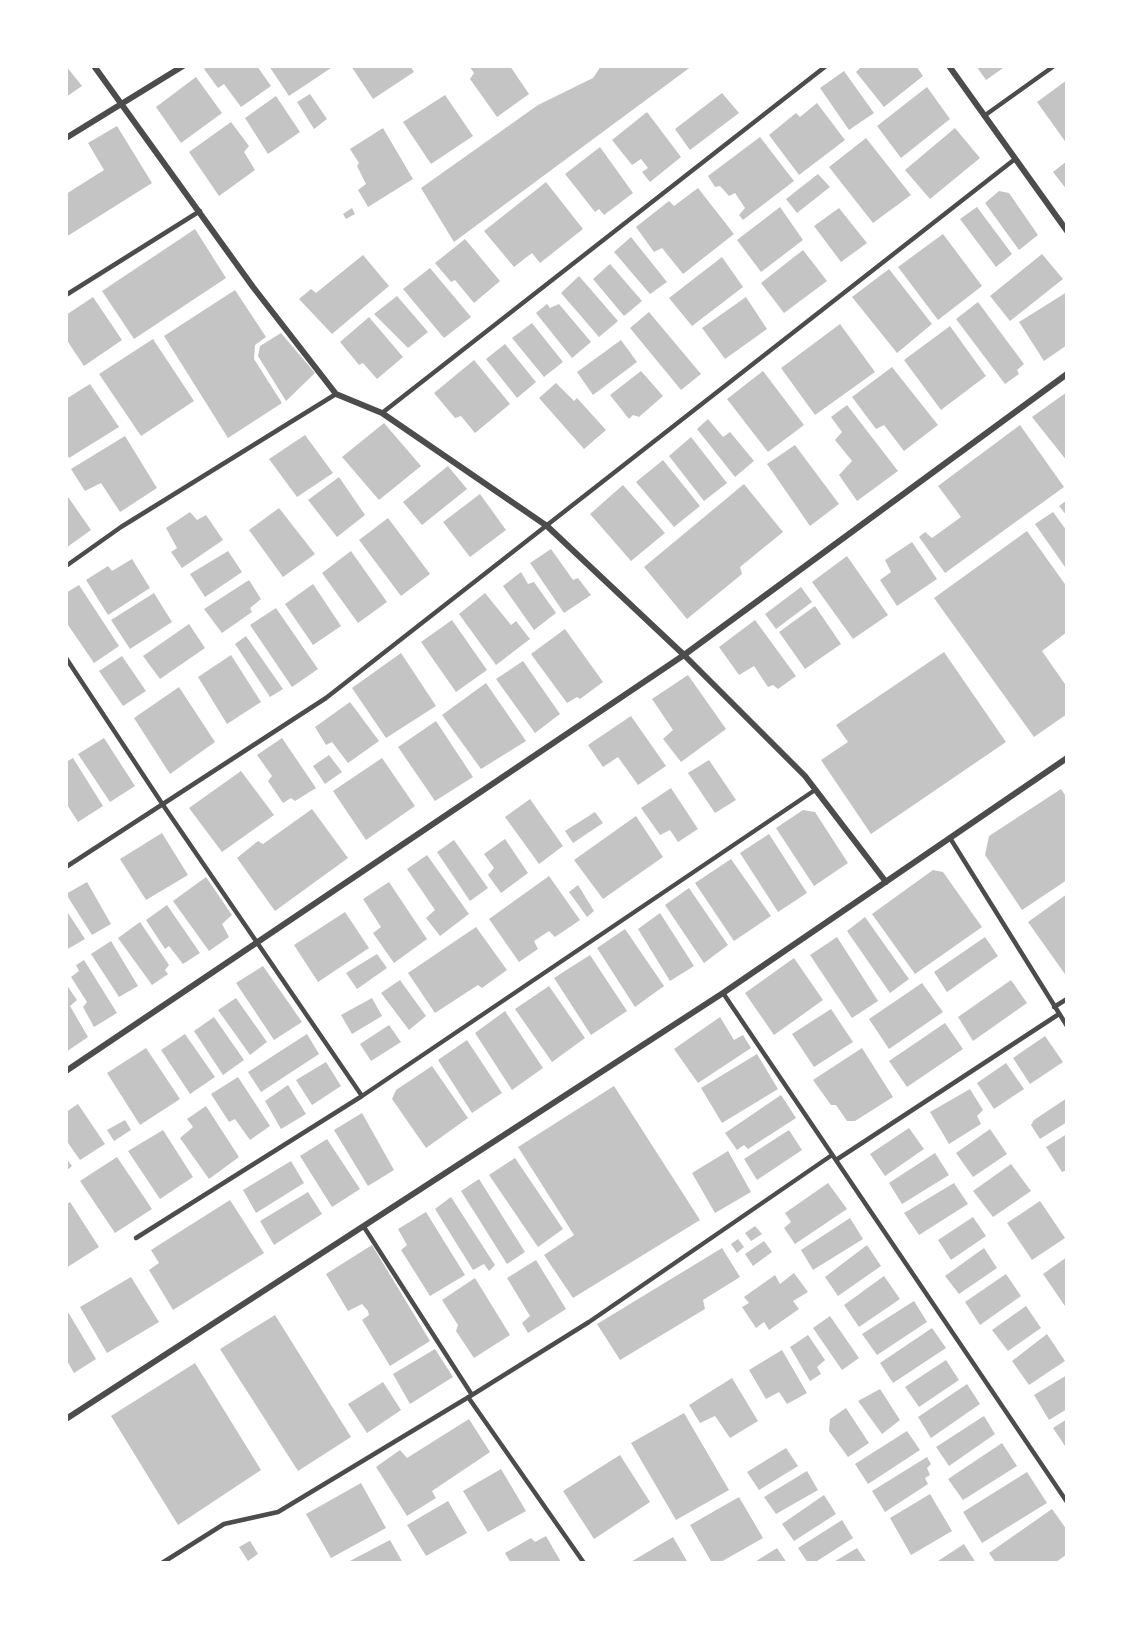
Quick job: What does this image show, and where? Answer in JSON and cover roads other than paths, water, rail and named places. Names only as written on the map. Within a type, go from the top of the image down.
[{"type":"street","points":[[94,66],[253,286],[336,394],[382,413],[547,526],[684,655],[815,790],[886,882]]},
{"type":"street","points":[[66,138],[122,106],[183,66]]},
{"type":"street","points":[[949,66],[1067,231]]},
{"type":"street","points":[[66,1071],[684,655],[1067,374]]},
{"type":"street","points":[[66,1419],[723,993],[1067,758]]},
{"type":"lane","points":[[382,413],[826,66]]},
{"type":"lane","points":[[984,116],[1054,66]]},
{"type":"lane","points":[[66,867],[326,698],[1015,159]]},
{"type":"lane","points":[[66,294],[200,211]]},
{"type":"lane","points":[[66,566],[122,527],[336,394]]},
{"type":"lane","points":[[66,658],[163,805],[362,1096]]},
{"type":"lane","points":[[136,1238],[362,1096],[815,790]]},
{"type":"lane","points":[[950,838],[1067,1026]]},
{"type":"lane","points":[[723,993],[1067,1503]]},
{"type":"lane","points":[[1054,1007],[1067,999]]},
{"type":"lane","points":[[836,1160],[1059,1014]]},
{"type":"lane","points":[[162,1563],[224,1524],[279,1512],[470,1396],[589,1322],[832,1155]]},
{"type":"lane","points":[[364,1227],[470,1396],[584,1563]]}]
